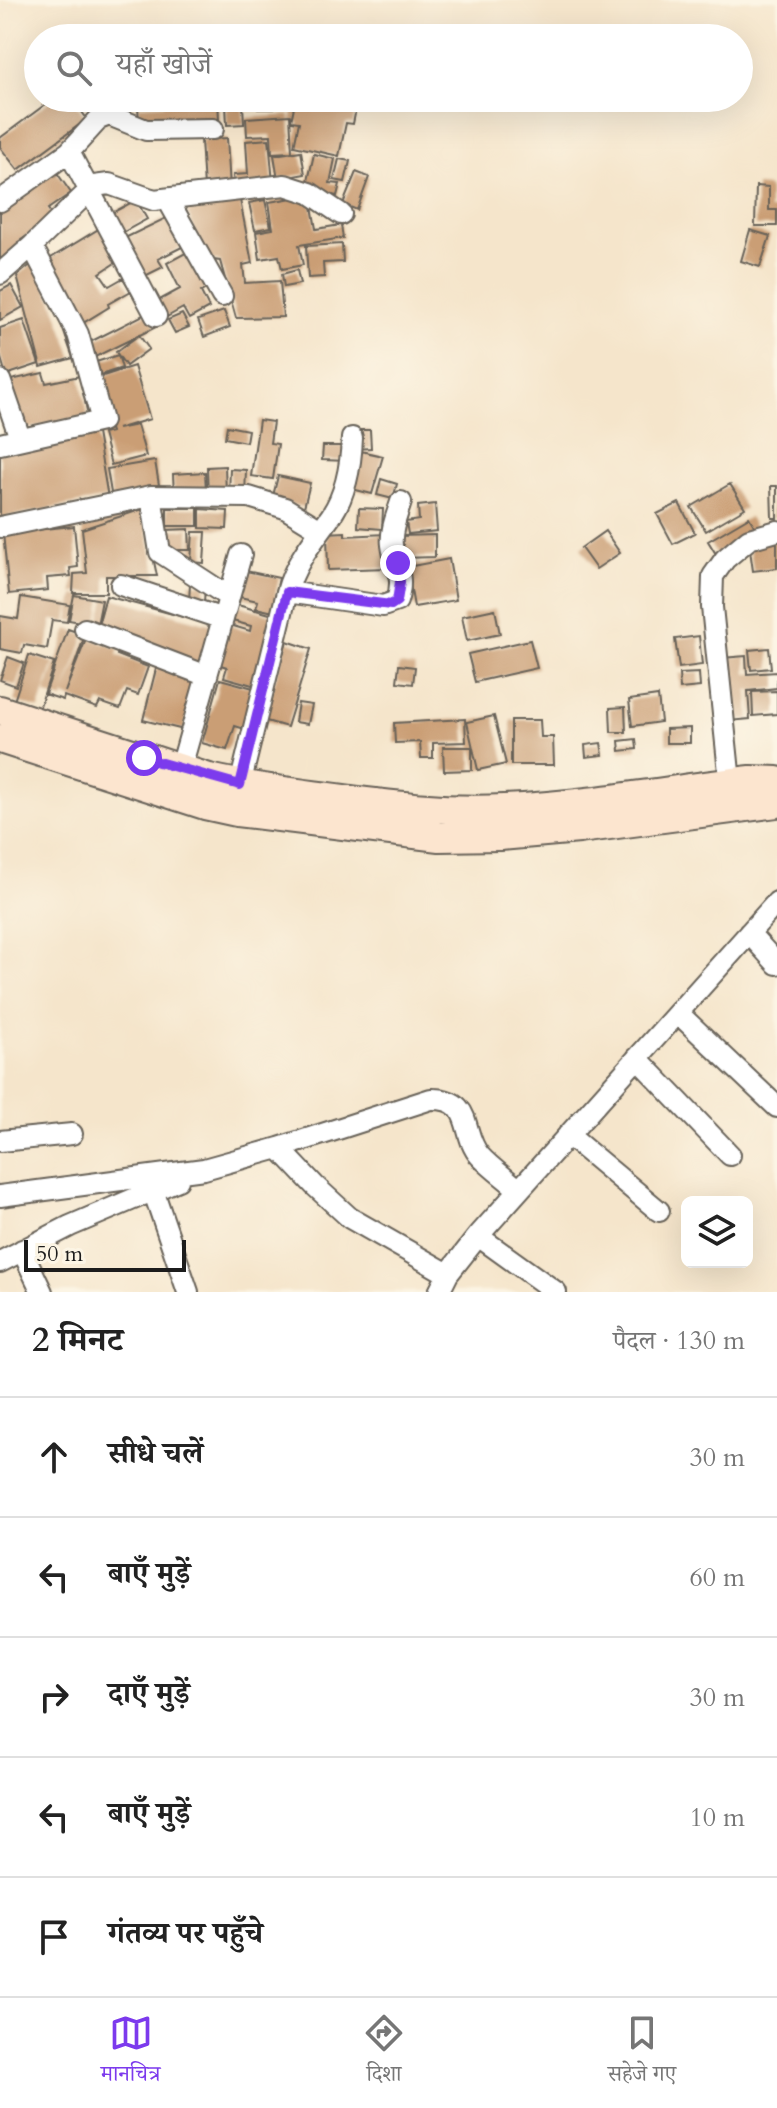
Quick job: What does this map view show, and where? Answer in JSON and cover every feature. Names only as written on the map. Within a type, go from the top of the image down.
[{"type":"street","points":[[0,201],[69,152],[99,119],[109,115],[146,130],[213,129]]},
{"type":"street","points":[[69,152],[156,316]]},
{"type":"street","points":[[0,274],[94,186],[109,184],[143,198],[168,200],[285,185],[310,193],[341,214]]},
{"type":"street","points":[[168,200],[222,296]]},
{"type":"street","points":[[0,444],[102,421],[78,334],[32,246]]},
{"type":"street","points":[[0,380],[20,438]]},
{"type":"street","points":[[240,785],[287,592],[296,567],[319,529],[332,515],[343,492],[352,438]]},
{"type":"street","points":[[0,527],[151,496],[249,497],[285,508],[319,529]]},
{"type":"street","points":[[151,496],[160,552],[229,597]]},
{"type":"street","points":[[287,592],[383,606],[397,601],[400,574],[392,534],[401,502]]},
{"type":"street","points":[[730,782],[712,607],[713,576],[725,559],[749,539],[777,531]]},
{"type":"street","points":[[177,782],[241,555]]},
{"type":"street","points":[[121,585],[223,619]]},
{"type":"street","points":[[85,629],[207,676]]},
{"type":"street","points":[[0,710],[177,782],[237,812],[439,837],[500,836],[579,829],[777,803]]},
{"type":"street","points":[[0,739],[177,782],[240,785],[443,810],[504,809],[583,802],[730,782],[777,781]]},
{"type":"street","points":[[279,1148],[350,1218],[444,1283],[478,1236],[777,902]]},
{"type":"street","points":[[749,933],[777,964]]},
{"type":"street","points":[[678,1013],[777,1107]]},
{"type":"street","points":[[637,1058],[730,1155]]},
{"type":"street","points":[[0,1262],[70,1226],[204,1169],[431,1099],[450,1100],[465,1117],[480,1156],[519,1190]]},
{"type":"street","points":[[0,1141],[72,1134]]},
{"type":"street","points":[[568,1135],[659,1211]]},
{"type":"street","points":[[0,1196],[204,1169]]},
{"type":"street","points":[[153,1190],[188,1292]]},
{"type":"street","points":[[478,1236],[556,1292]]},
{"type":"street","points":[[22,1250],[42,1292]]},
{"type":"building","points":[[35,112],[82,112],[87,119],[18,170],[0,147],[0,138]]},
{"type":"building","points":[[138,112],[219,112],[219,121],[139,123]]},
{"type":"building","points":[[226,112],[243,112],[244,124],[227,125]]},
{"type":"building","points":[[293,112],[355,112],[353,124],[346,123],[339,156],[294,146],[299,122],[291,121]]},
{"type":"building","points":[[290,115],[292,152],[272,153],[271,135],[247,136],[246,118]]},
{"type":"building","points":[[227,138],[230,188],[204,187],[201,140]]},
{"type":"building","points":[[269,139],[273,183],[234,186],[233,175],[248,174],[246,141]]},
{"type":"building","points":[[301,151],[305,174],[278,179],[274,155]]},
{"type":"building","points":[[314,154],[335,159],[330,183],[340,184],[337,196],[306,190]]},
{"type":"building","points":[[339,159],[350,161],[345,182],[334,180]]},
{"type":"building","points":[[55,170],[71,193],[48,209],[54,218],[18,242],[23,249],[0,264],[0,209]]},
{"type":"building","points":[[356,172],[369,177],[357,210],[343,204]]},
{"type":"building","points":[[756,186],[769,187],[769,210],[777,210],[777,226],[755,226]]},
{"type":"building","points":[[310,195],[316,229],[341,225],[343,238],[299,245],[303,265],[282,269],[279,256],[260,259],[256,232],[273,229],[269,202]]},
{"type":"building","points":[[136,200],[147,219],[120,234],[108,215]]},
{"type":"building","points":[[240,200],[252,263],[243,265],[245,283],[280,281],[283,317],[236,318],[220,261],[207,259],[184,205]]},
{"type":"building","points":[[265,200],[271,227],[255,230],[249,203]]},
{"type":"building","points":[[172,215],[186,245],[158,259],[163,267],[143,277],[123,239]]},
{"type":"building","points":[[102,227],[121,259],[100,273],[109,286],[123,278],[131,291],[83,323],[46,261]]},
{"type":"building","points":[[750,230],[770,236],[760,267],[741,261]]},
{"type":"building","points":[[342,244],[343,262],[323,263],[324,277],[308,278],[306,246]]},
{"type":"building","points":[[191,250],[211,286],[201,292],[209,308],[189,319],[183,308],[165,318],[156,302],[180,289],[167,263]]},
{"type":"building","points":[[34,262],[53,301],[73,358],[41,367],[17,276]]},
{"type":"building","points":[[297,270],[300,284],[284,287],[282,274]]},
{"type":"building","points":[[11,285],[23,307],[0,320],[0,291]]},
{"type":"building","points":[[224,311],[230,327],[204,337],[198,320]]},
{"type":"building","points":[[149,312],[156,327],[93,358],[86,344]]},
{"type":"building","points":[[182,314],[189,327],[175,333],[168,320]]},
{"type":"building","points":[[24,320],[39,364],[6,375],[0,355],[0,328]]},
{"type":"building","points":[[139,335],[149,349],[126,366],[116,352]]},
{"type":"building","points":[[118,355],[122,368],[97,376],[93,363]]},
{"type":"building","points":[[134,366],[150,419],[117,429],[137,425],[146,456],[111,465],[103,434],[111,432],[101,398],[106,397],[100,377]]},
{"type":"building","points":[[43,373],[46,383],[80,376],[88,416],[22,430],[11,380]]},
{"type":"building","points":[[259,420],[273,422],[270,443],[278,444],[273,479],[251,476]]},
{"type":"building","points":[[227,426],[248,430],[246,442],[225,438]]},
{"type":"building","points":[[355,430],[370,430],[371,448],[355,449]]},
{"type":"building","points":[[97,433],[108,498],[0,518],[0,453]]},
{"type":"building","points":[[323,446],[349,446],[348,461],[322,460]]},
{"type":"building","points":[[356,450],[383,456],[372,494],[348,488]]},
{"type":"building","points":[[155,461],[160,491],[112,499],[107,469]]},
{"type":"building","points":[[225,466],[226,494],[208,495],[207,467]]},
{"type":"building","points":[[230,469],[246,470],[245,495],[229,494]]},
{"type":"building","points":[[205,472],[206,494],[174,495],[173,474]]},
{"type":"building","points":[[278,476],[310,483],[304,507],[272,500]]},
{"type":"building","points":[[381,479],[397,484],[393,499],[377,495]]},
{"type":"building","points":[[730,484],[745,508],[706,531],[691,507]]},
{"type":"building","points":[[771,486],[777,486],[777,518],[772,518]]},
{"type":"building","points":[[679,503],[695,533],[673,544],[657,514]]},
{"type":"building","points":[[435,504],[437,531],[408,534],[406,522],[419,520],[418,506]]},
{"type":"building","points":[[167,508],[198,508],[198,526],[167,526]]},
{"type":"building","points":[[359,508],[383,509],[382,529],[358,527]]},
{"type":"building","points":[[143,509],[157,576],[106,576],[106,593],[73,593],[74,574],[87,573],[82,529]]},
{"type":"building","points":[[200,509],[228,511],[227,529],[200,528]]},
{"type":"building","points":[[749,517],[756,529],[716,554],[708,541]]},
{"type":"building","points":[[74,526],[78,567],[70,568],[71,576],[47,578],[48,590],[9,594],[3,533]]},
{"type":"building","points":[[189,529],[190,550],[166,550],[165,530]]},
{"type":"building","points":[[605,531],[620,553],[596,569],[581,548]]},
{"type":"building","points":[[193,532],[206,532],[204,563],[191,562]]},
{"type":"building","points":[[345,532],[345,536],[386,534],[387,568],[328,570],[327,533]]},
{"type":"building","points":[[435,535],[435,557],[402,558],[402,536]]},
{"type":"building","points":[[777,539],[777,568],[753,571],[749,543]]},
{"type":"building","points":[[449,559],[456,600],[414,607],[407,567]]},
{"type":"building","points":[[241,570],[279,578],[275,596],[282,597],[278,613],[256,608],[258,601],[235,596]]},
{"type":"building","points":[[190,583],[205,584],[204,604],[189,603]]},
{"type":"building","points":[[74,595],[102,600],[97,625],[69,620]]},
{"type":"building","points":[[106,596],[217,626],[206,667],[152,648],[153,644],[97,629]]},
{"type":"building","points":[[21,597],[70,605],[67,622],[52,620],[47,649],[24,645],[22,653],[0,649],[0,616],[18,619]]},
{"type":"building","points":[[234,604],[277,616],[256,686],[224,677],[227,667],[211,662],[223,623],[250,631],[251,626],[229,620]]},
{"type":"building","points":[[495,609],[500,634],[467,641],[462,616]]},
{"type":"building","points":[[68,629],[85,635],[65,692],[87,637],[119,649],[117,655],[148,667],[138,695],[127,691],[120,709],[100,702],[97,708],[64,696],[63,700],[45,694]]},
{"type":"building","points":[[699,636],[702,665],[679,668],[675,639]]},
{"type":"building","points":[[530,640],[537,668],[475,682],[468,654]]},
{"type":"building","points":[[287,641],[311,649],[287,727],[263,720]]},
{"type":"building","points":[[769,648],[771,668],[751,670],[749,650]]},
{"type":"building","points":[[29,655],[54,663],[39,709],[14,701]]},
{"type":"building","points":[[746,656],[747,674],[777,672],[777,688],[748,691],[750,719],[729,721],[722,658]]},
{"type":"building","points":[[8,657],[24,663],[16,686],[0,680]]},
{"type":"building","points":[[157,665],[198,675],[184,730],[143,720]]},
{"type":"building","points":[[399,665],[415,667],[413,684],[397,682]]},
{"type":"building","points":[[699,673],[700,687],[680,689],[679,674]]},
{"type":"building","points":[[220,679],[257,689],[245,729],[235,726],[227,750],[202,743]]},
{"type":"building","points":[[777,691],[777,714],[753,716],[752,692]]},
{"type":"building","points":[[658,696],[661,722],[632,726],[629,700]]},
{"type":"building","points":[[298,703],[312,705],[308,724],[295,722]]},
{"type":"building","points":[[625,707],[626,732],[611,732],[610,708]]},
{"type":"building","points":[[494,716],[506,764],[478,770],[467,722]]},
{"type":"building","points":[[465,719],[466,742],[433,743],[433,758],[421,758],[420,742],[395,743],[394,723]]},
{"type":"building","points":[[511,720],[540,720],[541,737],[553,737],[554,765],[511,765]]},
{"type":"building","points":[[690,728],[690,743],[666,743],[666,729]]},
{"type":"building","points":[[636,739],[637,749],[620,751],[619,741]]},
{"type":"building","points":[[601,743],[603,755],[586,757],[585,745]]},
{"type":"building","points":[[443,747],[472,747],[472,770],[444,771]]},
{"type":"route","points":[[144,758],[240,785],[287,592],[391,605],[397,601],[399,594],[398,563]]}]
